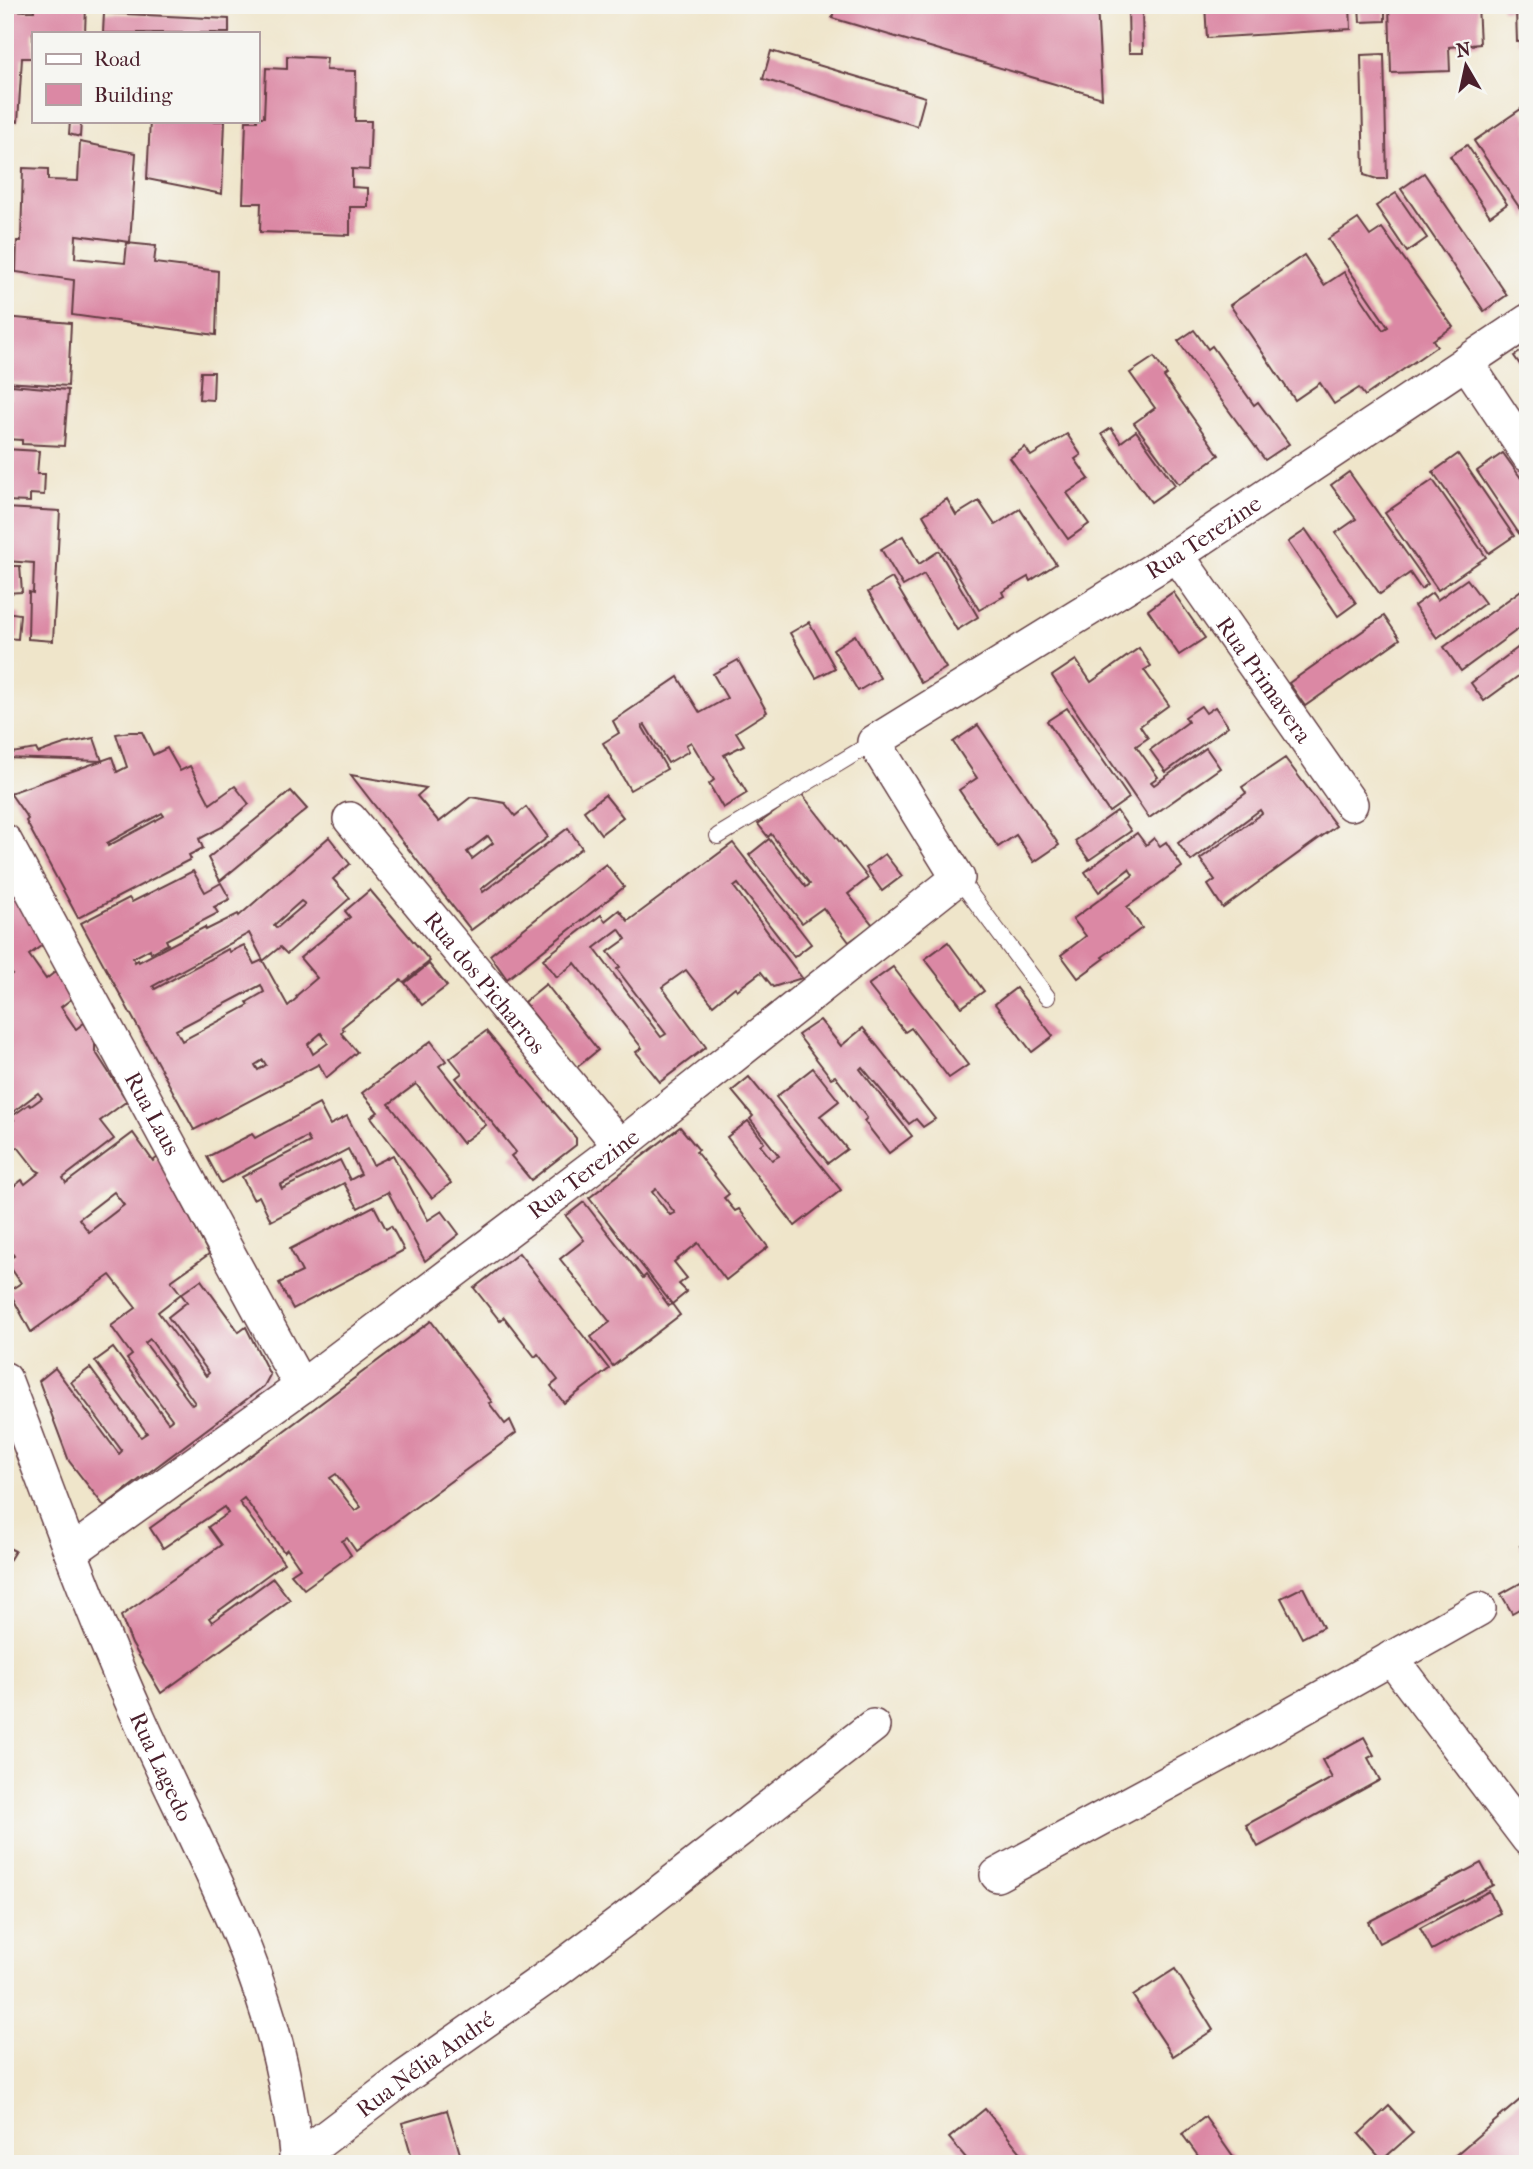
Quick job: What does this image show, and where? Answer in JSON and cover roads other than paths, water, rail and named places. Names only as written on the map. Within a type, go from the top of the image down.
[{"type":"street","name":"Rua Terezine","points":[[874,742],[1177,555],[1528,321]]},
{"type":"street","points":[[1466,362],[1528,455]]},
{"type":"street","name":"Rua Primavera","points":[[1177,555],[1351,804]]},
{"type":"street","points":[[874,742],[958,878]]},
{"type":"street","name":"Rua dos Picharros","points":[[350,819],[620,1146]]},
{"type":"street","name":"Rua Laus","points":[[5,841],[301,1387]]},
{"type":"street","name":"Rua Terezine","points":[[71,1552],[301,1387],[620,1146],[958,878]]},
{"type":"street","name":"Rua Lagedo","points":[[5,1379],[137,1714],[250,1958],[281,2059],[296,2162]]},
{"type":"street","points":[[997,1875],[1234,1747],[1479,1609]]},
{"type":"street","points":[[1391,1658],[1528,1839]]},
{"type":"street","name":"Rua Nélia André","points":[[296,2162],[405,2077],[556,1971],[710,1855],[873,1726]]},
{"type":"lane","name":"Rua Terezine","points":[[719,836],[874,742]]},
{"type":"lane","points":[[958,878],[1047,996]]}]
